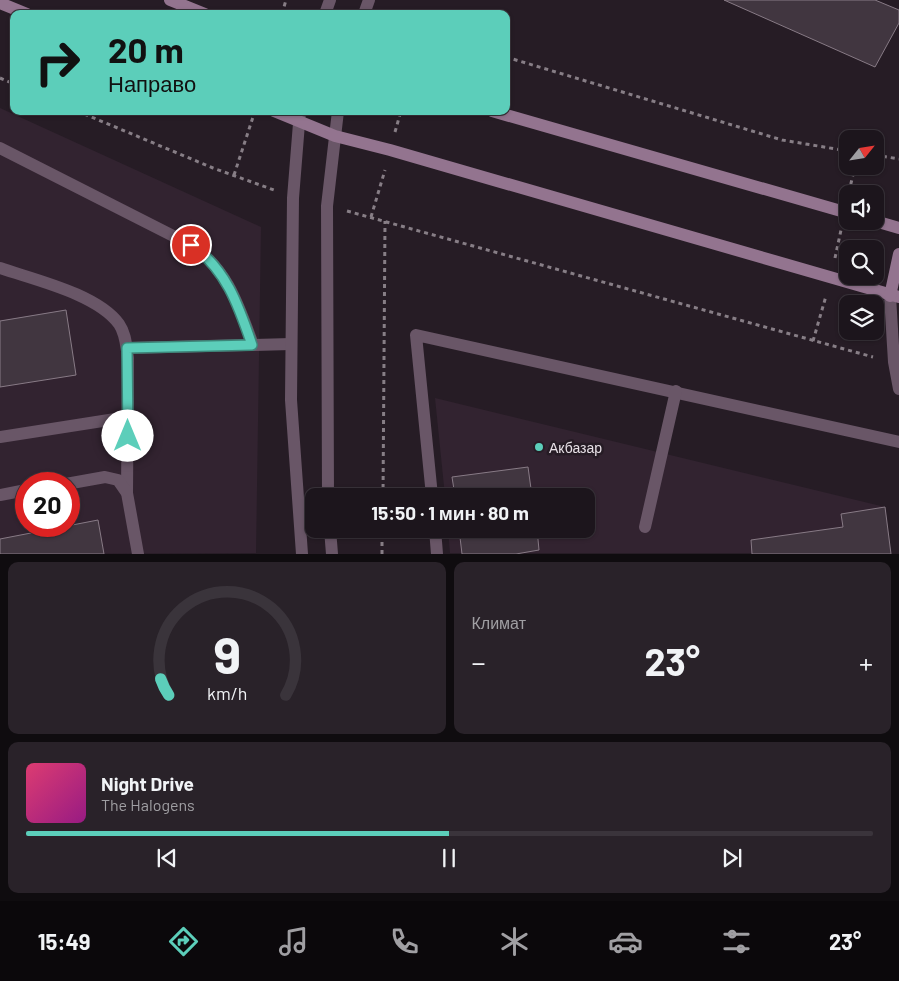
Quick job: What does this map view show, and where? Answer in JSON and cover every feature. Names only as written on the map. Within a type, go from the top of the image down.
[{"type":"main road","points":[[170,0],[195,10]]},
{"type":"main road","points":[[0,3],[17,10]]},
{"type":"main road","points":[[506,115],[839,209]]},
{"type":"main road","points":[[299,116],[335,136],[390,150],[895,297],[899,254]]},
{"type":"main road","points":[[884,224],[899,228]]},
{"type":"street","points":[[328,488],[327,206],[338,115]]},
{"type":"street","points":[[299,116],[292,198],[291,400],[302,554]]},
{"type":"street","points":[[0,148],[205,254],[229,287],[241,313],[252,345]]},
{"type":"street","points":[[3,270],[86,298],[119,324],[126,340],[127,348],[127,493],[138,554]]},
{"type":"street","points":[[895,297],[894,362],[899,388]]},
{"type":"street","points":[[431,488],[416,335],[676,391],[899,442]]},
{"type":"street","points":[[127,348],[291,344]]},
{"type":"street","points":[[645,527],[676,391]]},
{"type":"street","points":[[0,437],[128,417]]},
{"type":"street","points":[[80,481],[105,477],[118,480],[127,493]]},
{"type":"street","points":[[0,495],[15,492]]},
{"type":"street","points":[[331,538],[332,554]]},
{"type":"street","points":[[436,538],[438,554]]},
{"type":"path","points":[[510,59],[782,140],[839,150]]},
{"type":"path","points":[[87,115],[213,168],[292,198]]},
{"type":"path","points":[[234,175],[254,115]]},
{"type":"path","points":[[884,157],[899,160]]},
{"type":"path","points":[[327,206],[855,353],[894,362]]},
{"type":"path","points":[[383,488],[385,221]]},
{"type":"path","points":[[382,538],[382,554]]},
{"type":"shaded area","points":[[0,108],[10,113],[10,115],[15,115],[261,227],[256,553],[0,554]]},
{"type":"shaded area","name":"Акбазар","points":[[435,398],[885,507],[891,553],[450,553],[449,538],[595,538],[595,488],[444,488]]},
{"type":"building","points":[[724,0],[875,0],[899,10],[899,23],[875,67]]},
{"type":"building","points":[[66,310],[76,375],[0,387],[0,321]]},
{"type":"building","points":[[528,467],[531,488],[454,488],[452,477]]},
{"type":"building","points":[[885,507],[891,554],[752,554],[751,540],[843,527],[841,514]]},
{"type":"building","points":[[98,520],[104,554],[0,554],[0,539],[15,536],[80,537],[80,523]]},
{"type":"building","points":[[460,538],[538,538],[539,550],[516,554],[462,554]]},
{"type":"place","name":"Акбазар","points":[[539,447]]},
{"type":"route","points":[[128,436],[127,348],[252,345],[241,313],[229,287],[205,254],[191,245]]}]
